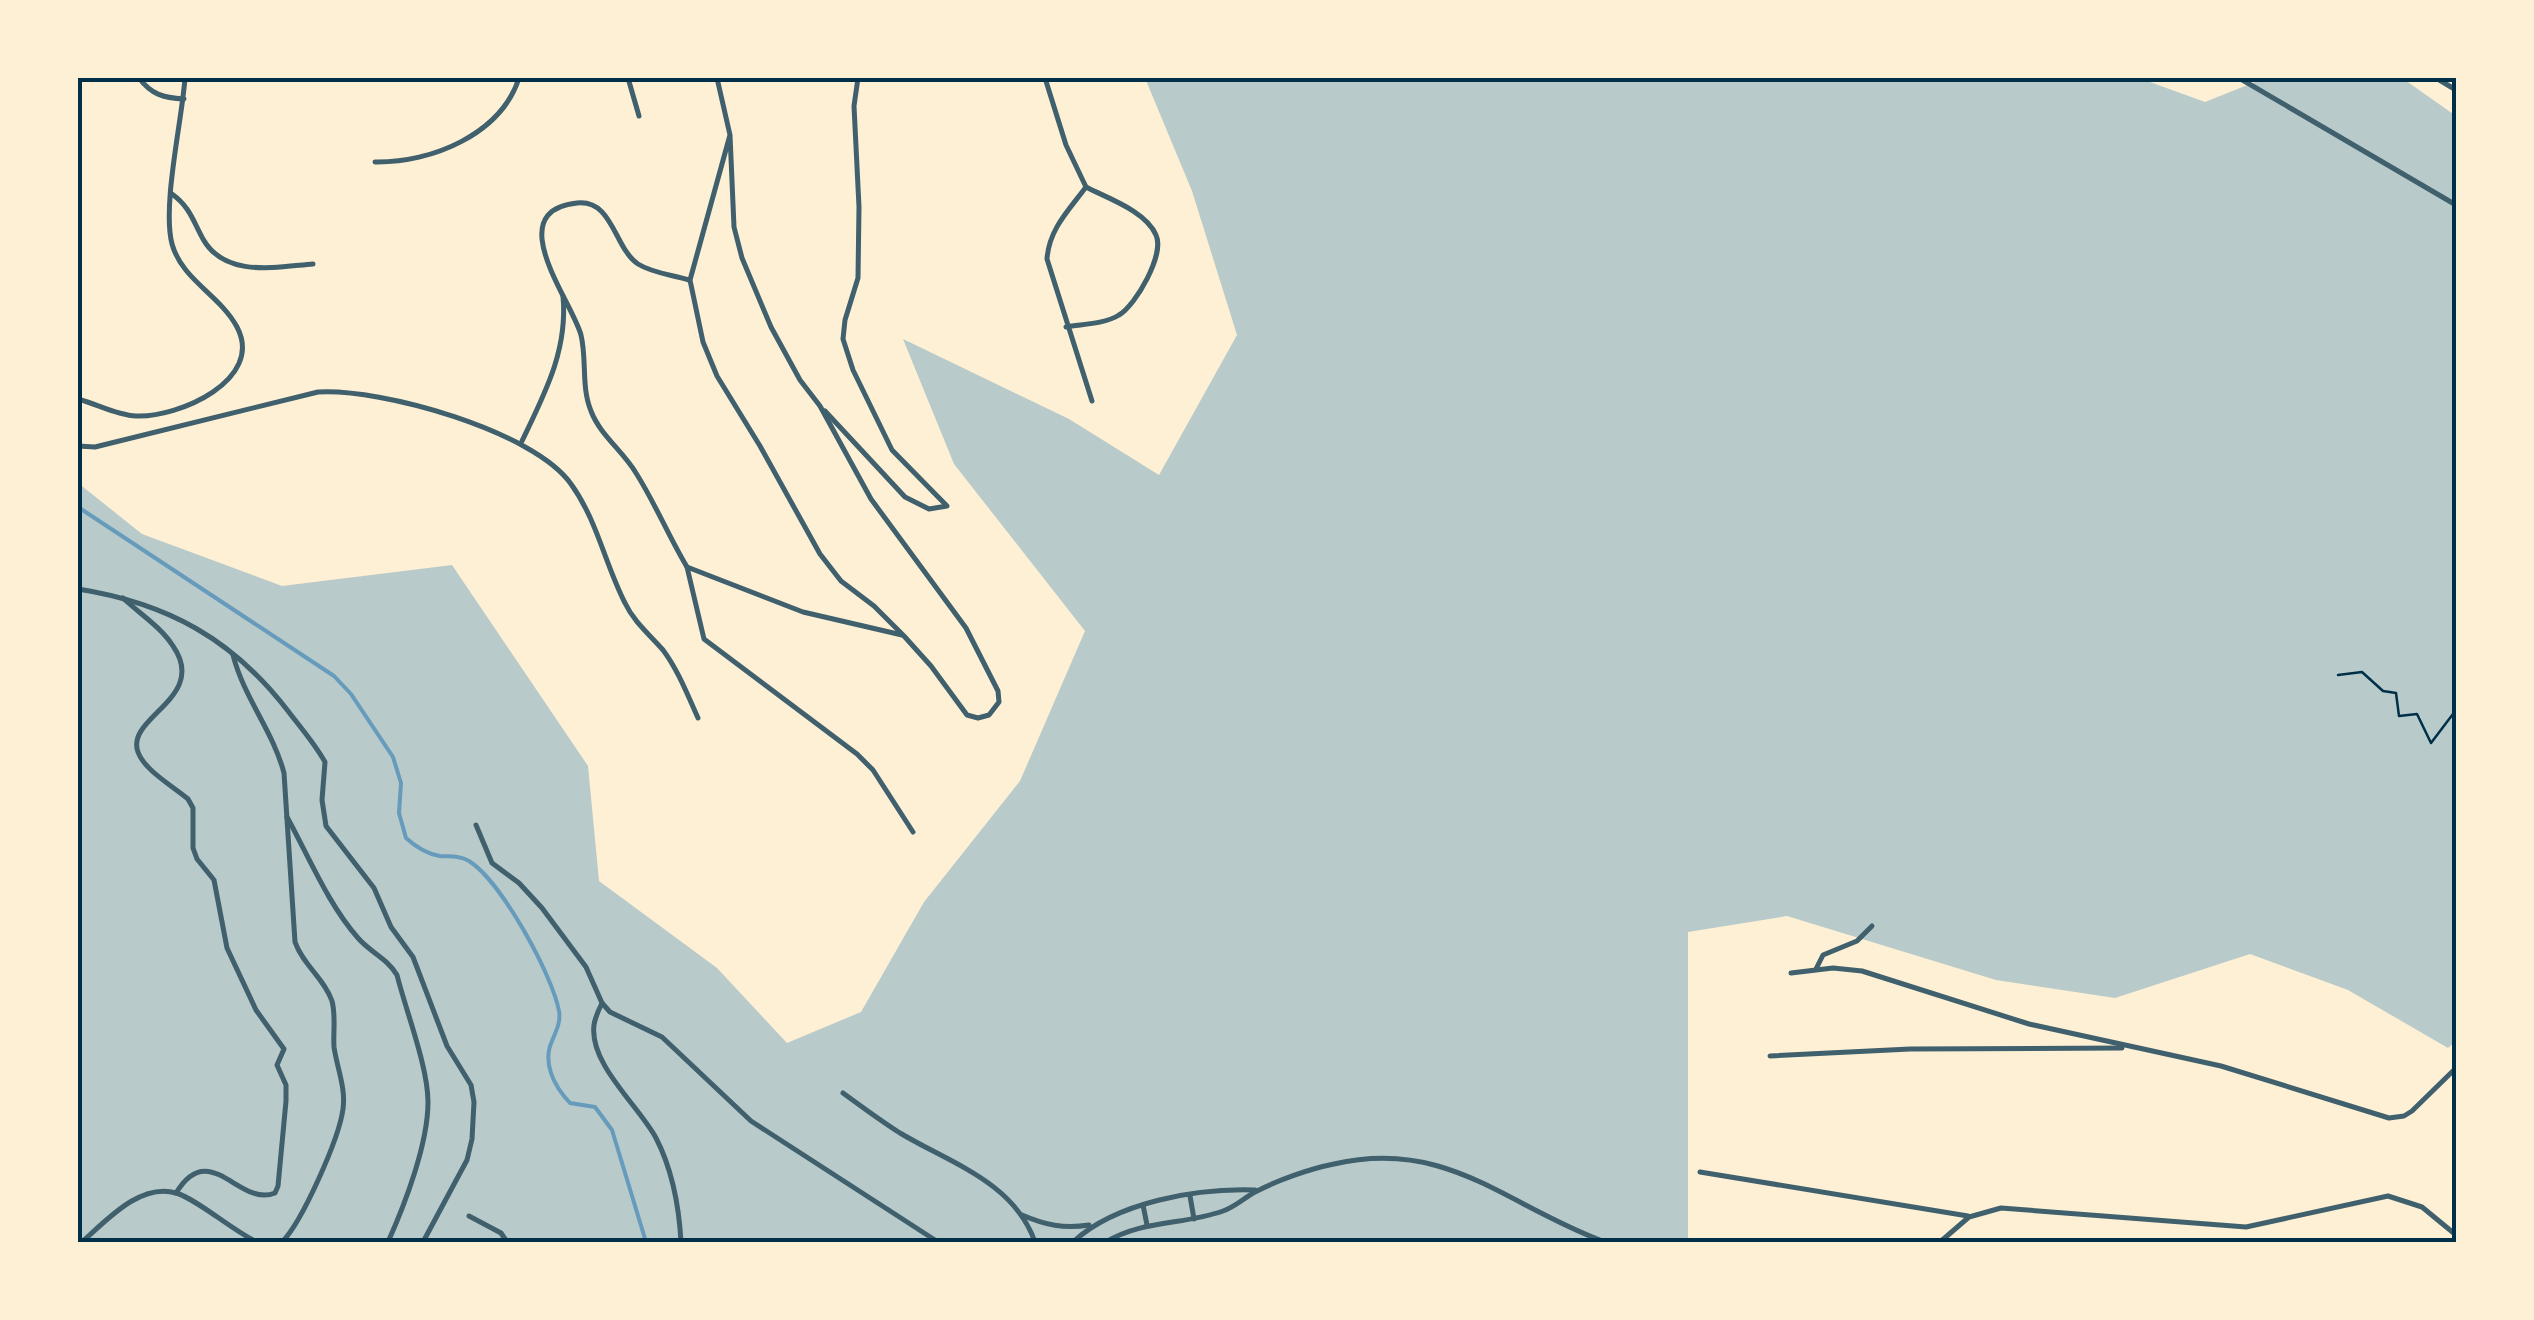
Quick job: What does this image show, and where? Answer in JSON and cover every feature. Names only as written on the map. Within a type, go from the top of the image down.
[{"type":"street","points":[[139,78],[153,93],[184,99]]},
{"type":"street","points":[[78,399],[138,416],[192,406],[239,367],[244,352],[235,323],[180,264],[172,242],[172,194],[185,78]]},
{"type":"street","points":[[376,162],[399,162],[455,145],[498,117],[514,94],[519,78]]},
{"type":"street","points":[[628,78],[639,116]]},
{"type":"street","points":[[717,78],[730,135],[734,227],[742,258],[771,327],[800,380],[820,406],[905,496],[928,509],[947,506],[892,450],[853,370],[844,339],[845,320],[858,278],[854,106],[858,78]]},
{"type":"street","points":[[1046,78],[1066,145],[1086,187],[1147,222],[1156,234],[1159,249],[1124,313],[1066,327]]},
{"type":"street","points":[[2239,78],[2456,205]]},
{"type":"street","points":[[2436,78],[2456,90]]},
{"type":"street","points":[[730,135],[690,280],[703,342],[717,376],[820,554],[841,580],[904,636],[968,715],[978,718],[996,709],[998,691],[966,628],[870,499],[820,406]]},
{"type":"street","points":[[1086,187],[1048,243],[1047,259],[1092,401]]},
{"type":"street","points":[[172,194],[190,209],[205,243],[229,264],[254,268],[313,264]]},
{"type":"street","points":[[690,280],[640,265],[626,253],[607,217],[593,204],[580,202],[550,214],[542,227],[546,262],[581,336],[591,412],[635,471],[687,567],[704,638],[857,754],[873,770],[913,832]]},
{"type":"street","points":[[521,442],[551,381],[562,347],[562,293]]},
{"type":"street","points":[[78,446],[95,447],[318,392],[344,390],[413,405],[521,442],[552,464],[570,483],[595,526],[626,606],[641,630],[663,651],[698,718]]},
{"type":"street","points":[[687,567],[803,612],[904,636]]},
{"type":"street","points":[[78,589],[121,596],[174,615],[232,653],[265,682],[318,750],[326,773],[322,800],[326,826],[374,888],[390,927],[413,957],[446,1046],[470,1085],[474,1102],[467,1160],[423,1242]]},
{"type":"street","points":[[121,596],[176,648],[182,667],[181,683],[141,731],[136,743],[138,754],[194,808],[193,848],[214,880],[227,948],[256,1010],[284,1049],[278,1065],[286,1086],[286,1101],[275,1193],[254,1194],[226,1176],[202,1171],[190,1174],[176,1193]]},
{"type":"street","points":[[232,653],[241,684],[278,750],[284,774],[294,942],[330,996],[343,1094],[339,1124],[316,1182],[294,1231],[282,1242]]},
{"type":"street","points":[[286,814],[330,898],[359,939],[390,963],[397,975],[427,1086],[428,1106],[410,1192],[388,1242]]},
{"type":"street","points":[[476,825],[492,863],[519,883],[542,908],[586,967],[610,1012],[662,1037],[751,1121],[938,1242]]},
{"type":"street","points":[[1816,969],[1823,955],[1856,941],[1872,926]]},
{"type":"street","points":[[1791,973],[1816,969],[1862,971],[2030,1024],[2254,1075],[2389,1118],[2412,1111],[2456,1068]]},
{"type":"street","points":[[602,1003],[594,1025],[595,1038],[614,1081],[654,1136],[673,1179],[681,1242]]},
{"type":"street","points":[[1770,1056],[1910,1049],[2129,1048]]},
{"type":"street","points":[[843,1093],[900,1133],[998,1190],[1021,1214],[1034,1242]]},
{"type":"street","points":[[1106,1242],[1146,1226],[1227,1210],[1258,1190],[1332,1164],[1380,1156],[1422,1159],[1465,1174],[1579,1233],[1605,1242]]},
{"type":"street","points":[[1700,1172],[1970,1216],[2002,1208],[2246,1228],[2388,1196],[2422,1207],[2456,1236]]},
{"type":"street","points":[[1021,1214],[1056,1226],[1092,1225],[1143,1206],[1190,1196],[1224,1189],[1258,1190]]},
{"type":"street","points":[[82,1242],[129,1203],[157,1192],[176,1193],[257,1242]]},
{"type":"street","points":[[1190,1196],[1194,1219]]},
{"type":"street","points":[[1143,1206],[1146,1226]]},
{"type":"street","points":[[469,1216],[501,1233],[508,1242]]},
{"type":"street","points":[[1940,1242],[1970,1216]]},
{"type":"street","points":[[1073,1242],[1092,1225]]},
{"type":"path","points":[[2338,675],[2362,672],[2383,691],[2396,694],[2399,716],[2417,714],[2431,743],[2456,710]]},
{"type":"shaded area","points":[[1145,78],[2139,78],[2205,102],[2265,78],[2402,78],[2456,116],[2456,1041],[2448,1048],[2348,990],[2250,954],[2115,998],[1996,980],[1787,916],[1688,932],[1688,1242],[78,1242],[78,483],[142,534],[282,586],[452,565],[588,766],[599,881],[717,968],[787,1043],[861,1012],[924,902],[1020,781],[1085,631],[954,464],[903,339],[1069,419],[1159,475],[1237,335],[1192,191]]},
{"type":"waterway","points":[[78,507],[334,676],[351,694],[393,757],[401,783],[399,813],[406,838],[430,854],[465,859],[482,872],[510,907],[536,953],[559,1011],[559,1023],[549,1049],[551,1074],[570,1103],[595,1107],[612,1130],[646,1242]]}]
